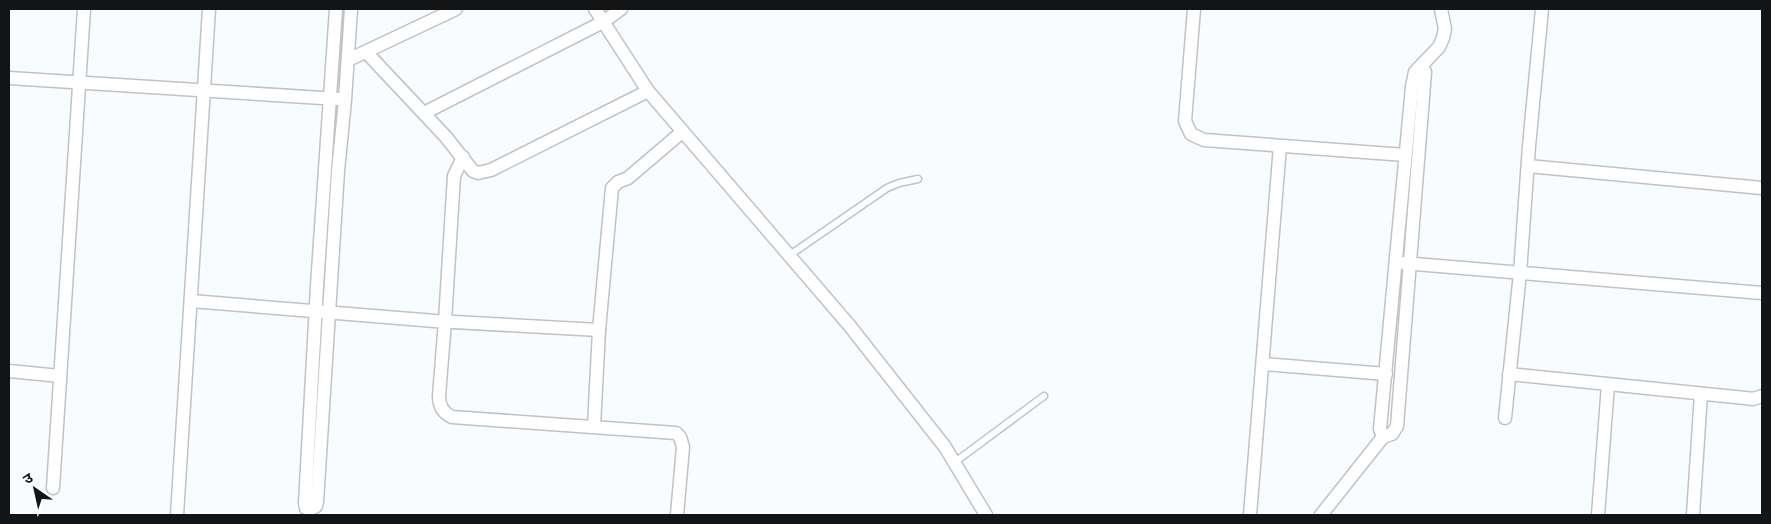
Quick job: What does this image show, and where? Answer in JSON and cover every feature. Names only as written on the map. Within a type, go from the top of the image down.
[{"type":"street","points":[[53,488],[84,9]]},
{"type":"street","points":[[177,515],[209,9]]},
{"type":"street","points":[[336,9],[315,310],[305,506],[311,510],[318,502],[338,171],[346,100],[351,9]]},
{"type":"street","points":[[348,60],[456,9]]},
{"type":"street","points":[[595,9],[648,91],[849,325],[955,462],[986,515]]},
{"type":"street","points":[[424,113],[604,22],[621,9]]},
{"type":"street","points":[[1194,9],[1186,122],[1190,134],[1204,140],[1404,155]]},
{"type":"street","points":[[1383,437],[1380,429],[1404,155],[1412,87],[1415,72],[1439,47],[1443,38],[1446,28],[1442,9]]},
{"type":"street","points":[[1505,418],[1520,273],[1542,9]]},
{"type":"street","points":[[366,52],[424,113],[473,171],[478,173],[491,170],[648,91]]},
{"type":"street","points":[[1321,515],[1383,437],[1388,437],[1396,430],[1425,72],[1422,65]]},
{"type":"street","points":[[9,78],[205,89],[346,100]]},
{"type":"street","points":[[594,426],[612,188],[618,182],[628,178],[682,132]]},
{"type":"street","points":[[1250,515],[1280,146]]},
{"type":"street","points":[[463,157],[454,176],[439,403],[447,414],[452,417],[670,432],[680,437],[683,447],[677,515]]},
{"type":"street","points":[[1528,166],[1762,188]]},
{"type":"street","points":[[1395,262],[1762,293]]},
{"type":"street","points":[[191,301],[445,321],[600,330]]},
{"type":"street","points":[[1263,364],[1386,374]]},
{"type":"street","points":[[9,371],[60,376]]},
{"type":"street","points":[[1509,374],[1753,399],[1762,396]]},
{"type":"street","points":[[1598,515],[1608,385]]},
{"type":"street","points":[[1693,515],[1701,394]]},
{"type":"lane","points":[[790,255],[888,188],[899,183],[918,179]]},
{"type":"lane","points":[[955,462],[1044,396]]}]
